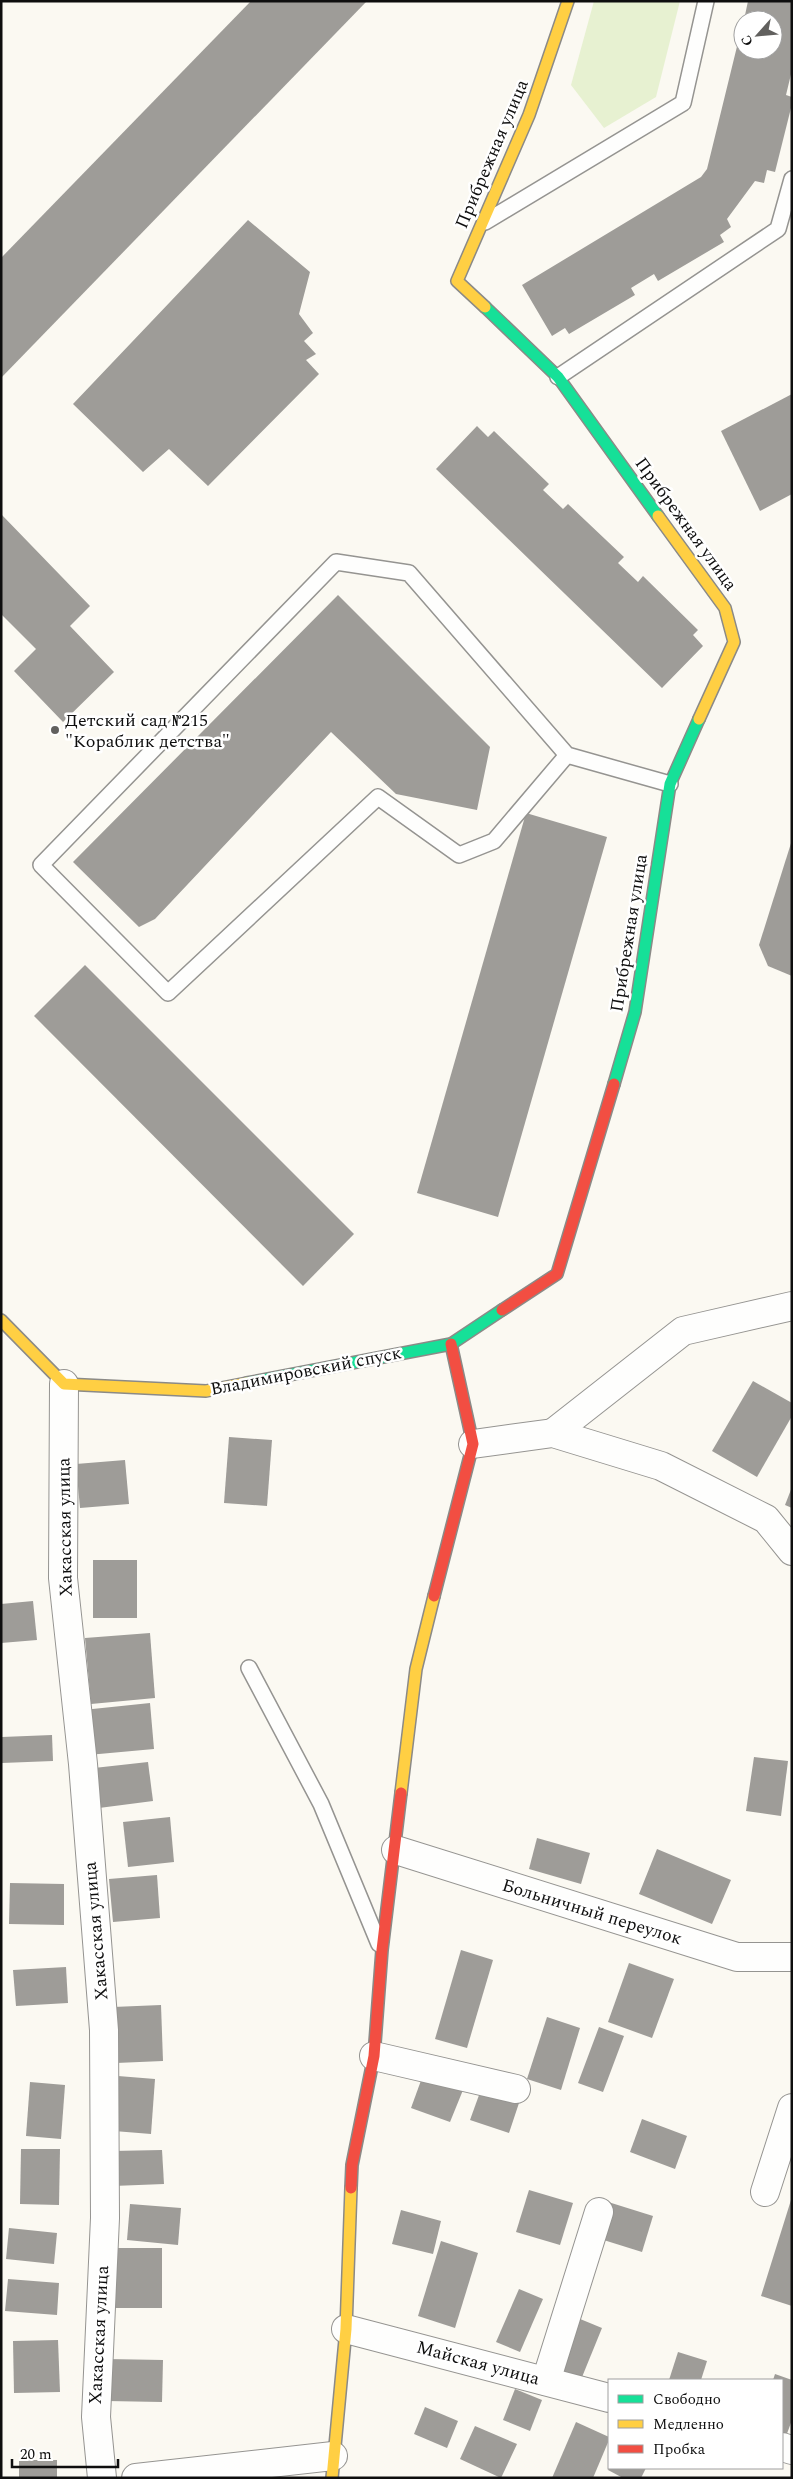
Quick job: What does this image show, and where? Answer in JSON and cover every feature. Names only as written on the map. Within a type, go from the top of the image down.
[{"type":"street","name":"Прибрежная улица","points":[[557,1274],[635,1012],[670,784],[734,642],[725,608],[558,377],[457,281],[530,115],[568,1]]},
{"type":"street","name":"Владимировский спуск","points":[[64,1384],[206,1391],[451,1344],[557,1274]]},
{"type":"street","points":[[553,1433],[683,1331],[792,1306]]},
{"type":"street","points":[[1,1320],[64,1384]]},
{"type":"street","points":[[136,2478],[332,2467],[346,2328],[352,2165],[374,2056],[382,1950],[396,1850],[416,1669],[473,1444],[451,1344]]},
{"type":"street","name":"Хакасская улица","points":[[64,1384],[63,1578],[83,1764],[104,2030],[104,2218],[96,2417],[102,2478]]},
{"type":"street","points":[[473,1444],[553,1433],[661,1466],[766,1519],[792,1551]]},
{"type":"street","name":"Больничный переулок","points":[[396,1850],[737,1957],[792,1957]]},
{"type":"street","points":[[374,2056],[516,2089]]},
{"type":"street","points":[[765,2192],[792,2108]]},
{"type":"street","points":[[546,2381],[599,2212]]},
{"type":"street","name":"Майская улица","points":[[346,2328],[608,2398]]},
{"type":"lane","points":[[482,224],[683,102],[706,1]]},
{"type":"lane","points":[[558,377],[778,229],[792,179]]},
{"type":"lane","points":[[567,755],[494,841],[458,855],[378,798],[168,993],[41,865],[336,562],[408,573],[567,755],[670,784]]},
{"type":"lane","points":[[249,1668],[321,1804],[382,1950]]},
{"type":"green space","points":[[594,1],[680,1],[656,97],[604,128],[571,85]]},
{"type":"building","points":[[251,1],[367,1],[1,378],[1,258]]},
{"type":"building","points":[[748,1],[792,1],[792,70],[786,95],[792,97],[792,104],[775,172],[767,170],[764,183],[755,181],[727,219],[731,227],[720,235],[724,242],[658,281],[654,274],[631,288],[635,295],[569,334],[565,328],[552,336],[522,285],[701,177],[707,169],[734,60],[783,60],[783,10],[746,10]]},
{"type":"building","points":[[248,220],[310,272],[299,314],[313,333],[304,341],[316,354],[306,360],[319,374],[208,486],[169,449],[143,472],[73,404]]},
{"type":"building","points":[[792,394],[792,494],[760,511],[721,431]]},
{"type":"building","points":[[477,426],[488,437],[494,431],[549,484],[543,490],[563,509],[568,504],[624,557],[618,563],[638,582],[643,576],[698,630],[693,635],[703,646],[662,688],[436,469]]},
{"type":"building","points":[[1,514],[90,606],[70,626],[114,672],[63,722],[14,671],[36,649],[1,614]]},
{"type":"building","points":[[338,595],[490,747],[477,810],[396,794],[331,732],[155,919],[139,927],[73,862]]},
{"type":"building","points":[[526,813],[607,837],[498,1217],[417,1193]]},
{"type":"building","points":[[792,840],[792,976],[768,966],[759,945]]},
{"type":"building","points":[[85,965],[354,1234],[303,1286],[34,1016]]},
{"type":"building","points":[[753,1381],[792,1403],[792,1416],[757,1477],[712,1451]]},
{"type":"building","points":[[229,1437],[272,1440],[267,1506],[224,1503]]},
{"type":"building","points":[[125,1460],[129,1504],[80,1508],[76,1464]]},
{"type":"building","points":[[792,1487],[792,1508],[785,1505]]},
{"type":"building","points":[[93,1560],[137,1560],[137,1618],[93,1618]]},
{"type":"building","points":[[33,1601],[37,1640],[1,1643],[1,1604]]},
{"type":"building","points":[[150,1633],[155,1698],[91,1704],[85,1638]]},
{"type":"building","points":[[150,1703],[154,1749],[88,1755],[83,1710]]},
{"type":"building","points":[[52,1735],[53,1761],[2,1763],[2,1737]]},
{"type":"building","points":[[754,1757],[788,1761],[781,1816],[746,1811]]},
{"type":"building","points":[[148,1762],[153,1801],[99,1808],[94,1768]]},
{"type":"building","points":[[170,1817],[174,1862],[128,1867],[123,1822]]},
{"type":"building","points":[[537,1838],[590,1853],[581,1884],[529,1869]]},
{"type":"building","points":[[657,1849],[731,1880],[712,1924],[639,1894]]},
{"type":"building","points":[[157,1875],[160,1918],[113,1922],[109,1879]]},
{"type":"building","points":[[10,1883],[64,1884],[64,1925],[9,1924]]},
{"type":"building","points":[[461,1950],[493,1960],[467,2048],[435,2039]]},
{"type":"building","points":[[629,1963],[674,1979],[652,2038],[608,2022]]},
{"type":"building","points":[[66,1967],[68,2003],[16,2006],[13,1970]]},
{"type":"building","points":[[161,2005],[163,2061],[116,2063],[113,2007]]},
{"type":"building","points":[[547,2017],[580,2028],[561,2090],[527,2079]]},
{"type":"building","points":[[599,2027],[624,2036],[603,2092],[578,2083]]},
{"type":"building","points":[[423,2075],[463,2090],[450,2122],[411,2108]]},
{"type":"building","points":[[118,2076],[155,2079],[151,2134],[114,2131]]},
{"type":"building","points":[[30,2082],[65,2085],[61,2139],[26,2136]]},
{"type":"building","points":[[483,2084],[521,2097],[509,2133],[470,2120]]},
{"type":"building","points":[[642,2119],[687,2136],[675,2169],[630,2152]]},
{"type":"building","points":[[21,2149],[60,2149],[59,2205],[20,2204]]},
{"type":"building","points":[[162,2150],[164,2184],[113,2186],[112,2151]]},
{"type":"building","points":[[529,2190],[573,2203],[560,2245],[516,2232]]},
{"type":"building","points":[[792,2200],[792,2306],[761,2296]]},
{"type":"building","points":[[605,2201],[653,2216],[642,2252],[594,2237]]},
{"type":"building","points":[[130,2204],[181,2208],[178,2245],[127,2240]]},
{"type":"building","points":[[401,2210],[441,2221],[433,2254],[392,2244]]},
{"type":"building","points":[[9,2228],[57,2233],[54,2264],[6,2259]]},
{"type":"building","points":[[441,2241],[478,2253],[455,2328],[418,2316]]},
{"type":"building","points":[[110,2248],[162,2248],[162,2308],[110,2308]]},
{"type":"building","points":[[8,2279],[59,2283],[57,2315],[5,2311]]},
{"type":"building","points":[[519,2289],[543,2299],[520,2352],[496,2342]]},
{"type":"building","points":[[568,2314],[602,2328],[580,2382],[547,2369]]},
{"type":"building","points":[[58,2340],[60,2392],[14,2393],[13,2341]]},
{"type":"building","points":[[678,2352],[707,2361],[701,2379],[669,2379]]},
{"type":"building","points":[[107,2359],[163,2360],[162,2402],[107,2401]]},
{"type":"building","points":[[775,2374],[792,2380],[792,2420],[785,2439],[783,2438],[783,2379],[773,2379]]},
{"type":"building","points":[[515,2389],[542,2400],[530,2431],[503,2420]]},
{"type":"building","points":[[425,2407],[458,2421],[447,2448],[414,2434]]},
{"type":"building","points":[[576,2422],[608,2437],[608,2442],[593,2478],[552,2478]]},
{"type":"building","points":[[475,2426],[517,2444],[501,2478],[460,2459]]},
{"type":"building","points":[[19,2460],[57,2460],[57,2478],[19,2478]]},
{"type":"building","points":[[646,2469],[641,2478],[623,2478],[608,2470]]},
{"type":"traffic: fast","points":[[485,307],[558,377],[658,516]]},
{"type":"traffic: fast","points":[[614,1084],[635,1012],[670,784],[699,719]]},
{"type":"traffic: fast","points":[[247,1383],[451,1344],[502,1310]]},
{"type":"traffic: slow","points":[[485,307],[457,281],[529,115],[568,1]]},
{"type":"traffic: slow","points":[[658,516],[725,608],[734,642],[699,719]]},
{"type":"traffic: slow","points":[[1,1320],[64,1384],[206,1391],[247,1383]]},
{"type":"traffic: slow","points":[[401,1793],[416,1669],[434,1596]]},
{"type":"traffic: slow","points":[[332,2478],[346,2329],[351,2188]]},
{"type":"traffic: jam","points":[[502,1310],[557,1274],[614,1084]]},
{"type":"traffic: jam","points":[[434,1596],[473,1444],[451,1344]]},
{"type":"traffic: jam","points":[[351,2188],[352,2165],[374,2056],[382,1950],[401,1793]]},
{"type":"place","name":"Детский сад №215 \"Кораблик детства\"","points":[[55,730]]}]
